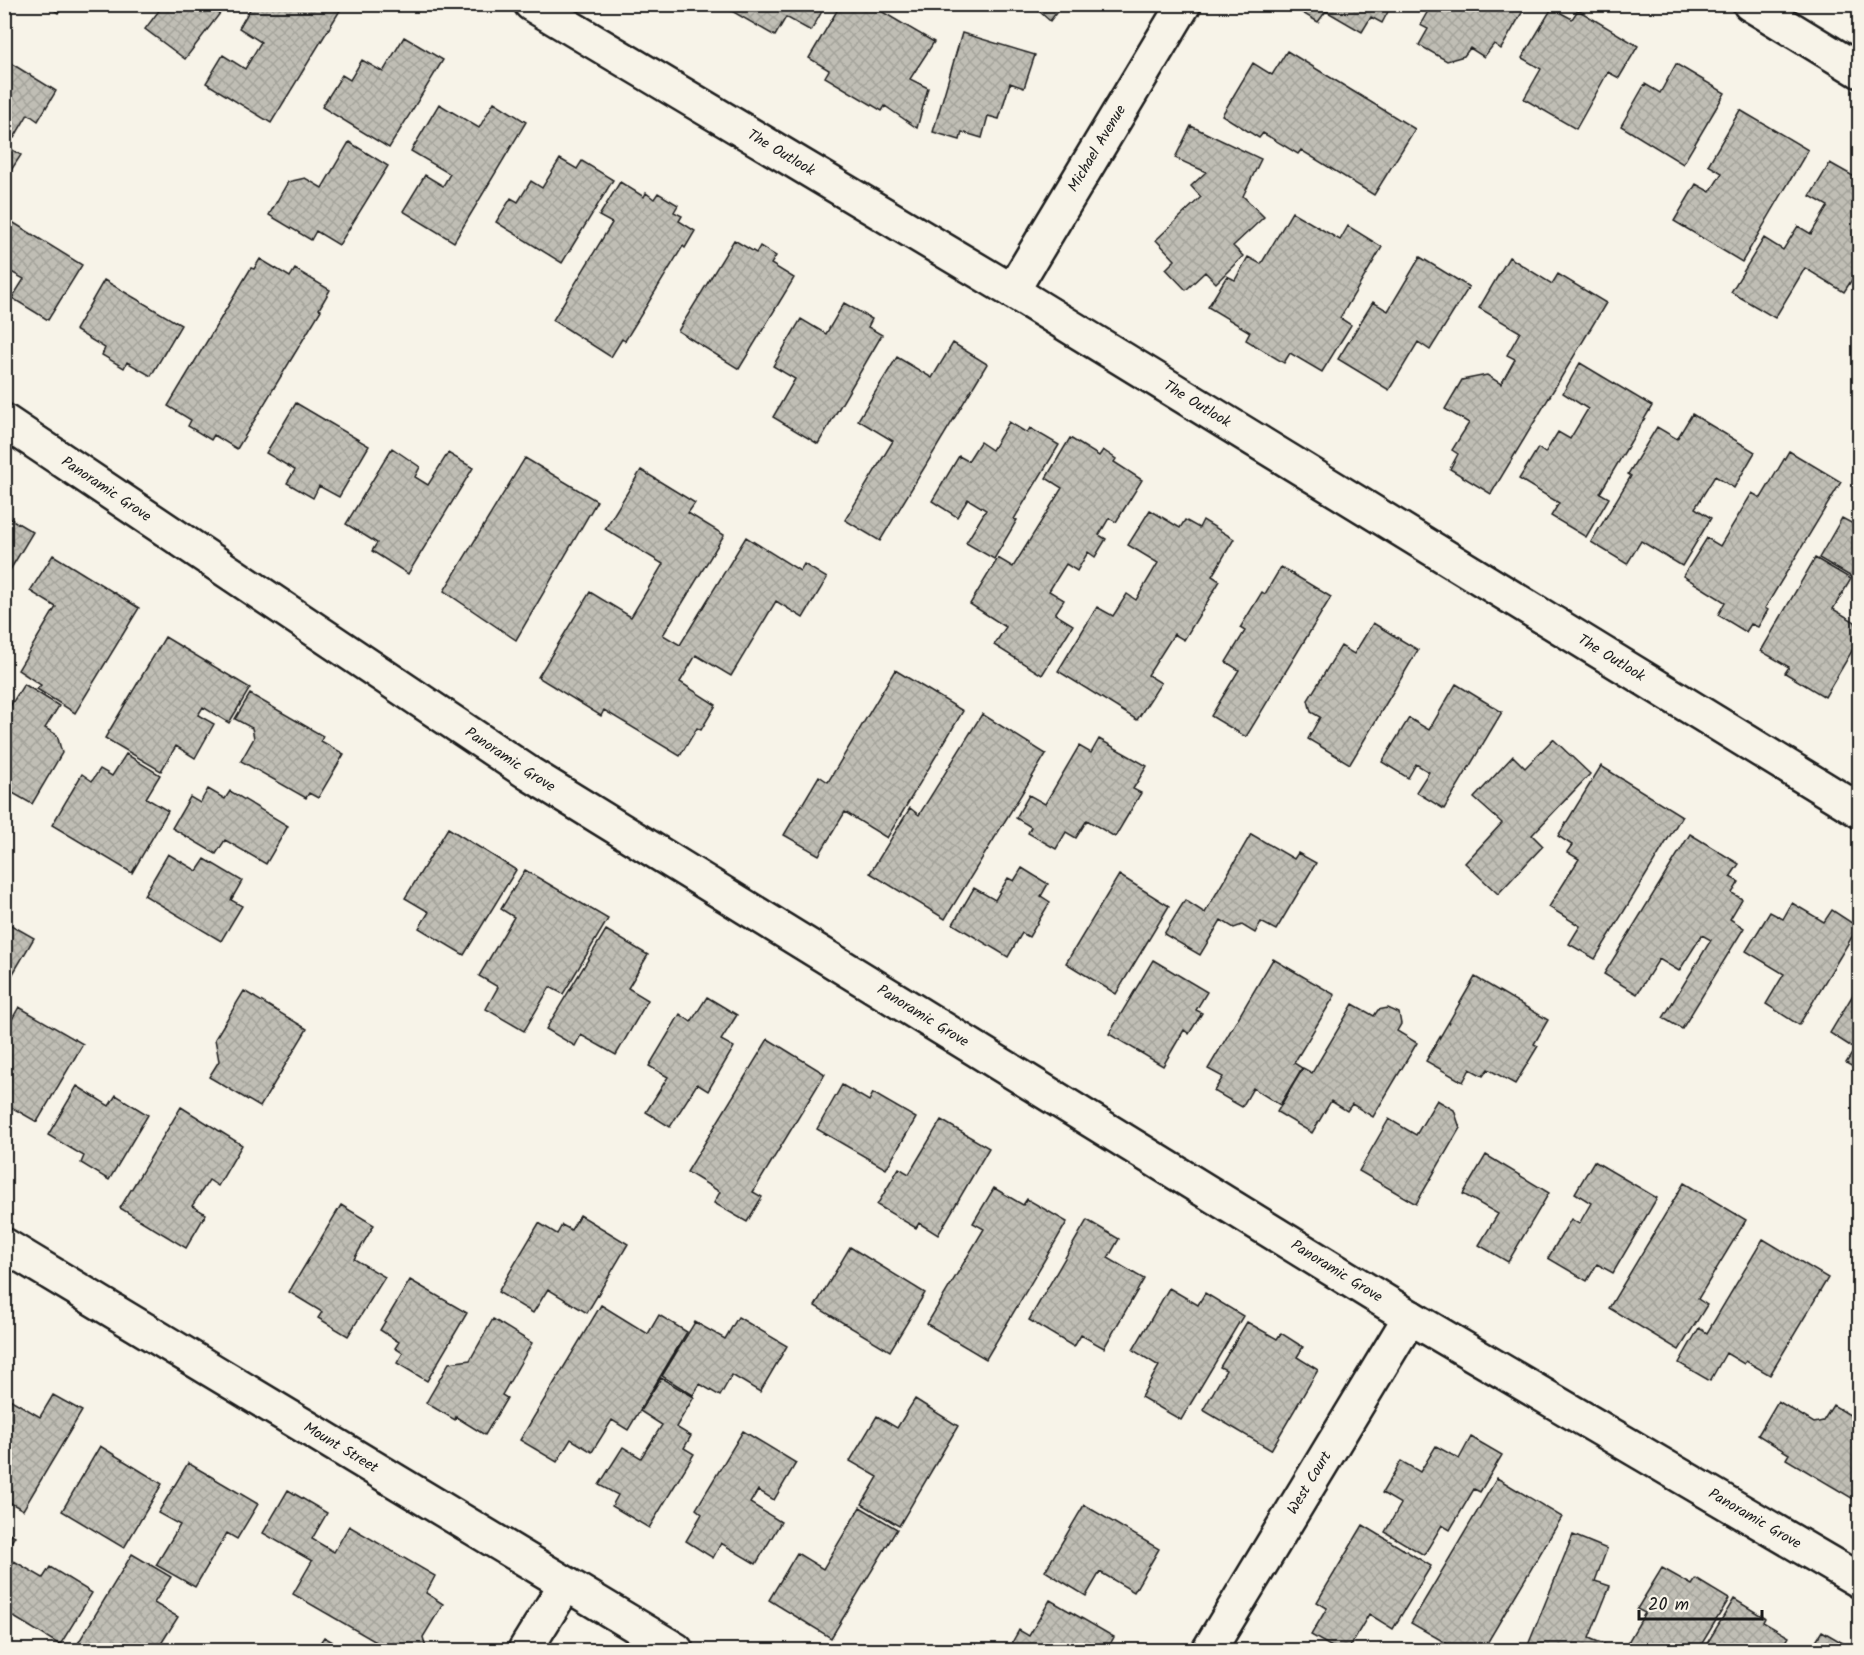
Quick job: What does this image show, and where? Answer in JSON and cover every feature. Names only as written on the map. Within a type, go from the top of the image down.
[{"type":"street","name":"The Outlook","points":[[531,4],[1012,291],[1860,811]]},
{"type":"street","name":"Michael Avenue","points":[[1012,291],[1184,4]]},
{"type":"street","points":[[1750,4],[1860,71]]},
{"type":"street","name":"Panoramic Grove","points":[[4,421],[530,774],[1410,1317],[1860,1581]]},
{"type":"street","name":"Mount Street","points":[[4,1245],[676,1650]]},
{"type":"street","name":"West Court","points":[[1209,1650],[1410,1317]]},
{"type":"street","points":[[525,1650],[566,1584]]},
{"type":"building","points":[[46,4],[65,4],[58,13]]},
{"type":"building","points":[[164,4],[227,4],[185,59],[145,29]]},
{"type":"building","points":[[253,4],[278,4],[283,7],[284,4],[344,4],[271,123],[206,83],[223,55],[245,69],[261,42],[239,28]]},
{"type":"building","points":[[724,4],[826,4],[811,31],[786,17],[775,36],[723,6]]},
{"type":"building","points":[[841,4],[869,4],[934,42],[910,79],[928,88],[917,128],[885,106],[882,111],[825,77],[829,70],[809,58]]},
{"type":"building","points":[[1031,4],[1063,4],[1050,21]]},
{"type":"building","points":[[1287,4],[1392,4],[1382,23],[1371,17],[1362,32],[1326,11],[1318,22]]},
{"type":"building","points":[[1432,4],[1527,4],[1501,49],[1494,44],[1484,57],[1470,48],[1464,56],[1447,61],[1419,45],[1428,29],[1420,25]]},
{"type":"building","points":[[1552,8],[1572,19],[1578,10],[1638,46],[1619,78],[1608,72],[1576,129],[1524,99],[1541,69],[1522,58]]},
{"type":"building","points":[[962,33],[1035,55],[1024,88],[1010,83],[999,119],[988,116],[982,138],[962,132],[960,140],[933,132]]},
{"type":"building","points":[[404,37],[443,60],[389,148],[322,107],[342,75],[350,80],[362,60],[383,72]]},
{"type":"building","points":[[1287,51],[1415,129],[1374,195],[1301,150],[1298,154],[1263,133],[1259,138],[1222,115],[1253,63],[1272,75]]},
{"type":"building","points":[[4,59],[56,91],[38,121],[28,114],[14,138],[4,133]]},
{"type":"building","points":[[1676,64],[1725,93],[1683,164],[1621,126],[1645,84],[1660,93]]},
{"type":"building","points":[[494,102],[526,122],[454,242],[403,211],[425,175],[443,186],[450,174],[411,151],[439,104],[479,128]]},
{"type":"building","points":[[1740,110],[1808,150],[1742,262],[1674,221],[1696,184],[1710,192],[1722,173],[1708,165]]},
{"type":"building","points":[[1191,126],[1261,159],[1243,196],[1264,217],[1233,246],[1243,256],[1216,283],[1205,272],[1186,290],[1166,269],[1175,260],[1156,240],[1201,197],[1191,186],[1206,172],[1175,158]]},
{"type":"building","points":[[349,142],[388,166],[339,245],[316,231],[311,240],[269,215],[288,182],[305,178],[322,188]]},
{"type":"building","points":[[4,145],[21,155],[4,181]]},
{"type":"building","points":[[560,159],[577,169],[582,161],[613,180],[562,263],[496,222],[511,198],[518,202],[531,181],[542,188]]},
{"type":"building","points":[[1830,163],[1860,180],[1860,267],[1844,292],[1805,268],[1775,318],[1731,292],[1764,238],[1783,250],[1798,226],[1811,234],[1828,206],[1810,196]]},
{"type":"building","points":[[620,182],[644,197],[646,193],[654,199],[658,193],[678,205],[674,212],[682,216],[679,221],[695,231],[685,248],[683,246],[625,341],[622,339],[611,357],[553,320],[612,223],[599,216]]},
{"type":"building","points":[[1292,212],[1340,240],[1348,226],[1382,247],[1340,318],[1351,325],[1322,372],[1290,353],[1284,363],[1246,340],[1250,332],[1208,307],[1227,276],[1235,280],[1248,257],[1261,264]]},
{"type":"building","points":[[9,220],[82,265],[48,320],[12,298],[24,279],[4,268],[4,227]]},
{"type":"building","points":[[734,240],[756,253],[760,246],[776,256],[771,264],[794,278],[739,369],[678,331]]},
{"type":"building","points":[[1420,257],[1469,287],[1430,350],[1418,342],[1389,390],[1338,359],[1373,302],[1388,311]]},
{"type":"building","points":[[1509,257],[1552,284],[1558,274],[1606,303],[1491,494],[1450,469],[1458,454],[1452,450],[1469,423],[1445,409],[1462,380],[1487,375],[1501,384],[1515,359],[1507,355],[1520,332],[1479,308]]},
{"type":"building","points":[[260,259],[290,277],[295,269],[330,290],[319,309],[321,310],[237,449],[214,435],[211,440],[188,426],[191,420],[168,406],[251,268],[254,269]]},
{"type":"building","points":[[104,280],[181,325],[151,376],[127,362],[124,368],[102,355],[105,348],[75,330]]},
{"type":"building","points":[[844,303],[872,319],[868,327],[882,335],[818,444],[773,417],[795,379],[773,366],[801,319],[826,334]]},
{"type":"building","points":[[953,343],[987,364],[880,541],[845,520],[893,441],[858,420],[897,357],[932,378]]},
{"type":"building","points":[[1580,363],[1652,406],[1600,493],[1609,498],[1586,537],[1551,516],[1559,503],[1519,479],[1538,448],[1545,453],[1558,432],[1570,439],[1588,409],[1563,393]]},
{"type":"building","points":[[296,403],[369,446],[339,497],[319,486],[313,498],[287,483],[295,470],[266,453]]},
{"type":"building","points":[[1692,414],[1755,452],[1734,488],[1715,476],[1695,508],[1711,518],[1682,566],[1641,541],[1627,564],[1591,542],[1631,476],[1628,474],[1657,427],[1677,439]]},
{"type":"building","points":[[1009,422],[1027,433],[1030,428],[1059,445],[1014,519],[1017,520],[994,559],[966,543],[986,510],[968,499],[957,517],[932,501],[959,456],[968,461],[980,442],[992,450]]},
{"type":"building","points":[[1070,438],[1099,456],[1103,450],[1116,459],[1114,462],[1142,480],[1116,522],[1109,518],[1099,535],[1106,539],[1095,557],[1088,552],[1077,571],[1066,564],[1049,591],[1064,600],[1055,614],[1073,625],[1042,675],[994,645],[1006,627],[970,604],[998,558],[1013,567],[1062,488],[1046,478]]},
{"type":"building","points":[[392,448],[420,467],[415,477],[428,485],[448,453],[473,468],[408,574],[372,551],[377,543],[346,524]]},
{"type":"building","points":[[1789,451],[1841,482],[1765,608],[1768,610],[1758,627],[1751,624],[1746,632],[1718,615],[1725,602],[1683,576],[1707,538],[1720,546],[1752,493],[1761,498]]},
{"type":"building","points":[[525,458],[597,501],[516,640],[444,591]]},
{"type":"building","points":[[641,470],[695,503],[688,513],[724,535],[663,635],[680,645],[746,537],[800,571],[804,564],[827,578],[803,618],[776,601],[731,676],[696,655],[680,682],[716,705],[701,730],[697,728],[680,756],[604,710],[601,716],[538,677],[590,592],[631,617],[663,564],[605,529]]},
{"type":"building","points":[[1150,510],[1180,528],[1185,520],[1199,528],[1203,520],[1234,539],[1212,576],[1220,581],[1184,640],[1174,634],[1148,675],[1161,683],[1137,720],[1058,671],[1097,607],[1113,616],[1127,594],[1136,600],[1158,563],[1128,545]]},
{"type":"building","points":[[4,515],[33,532],[4,580]]},
{"type":"building","points":[[1860,517],[1860,571],[1855,579],[1819,558],[1842,518],[1855,525]]},
{"type":"building","points":[[53,555],[139,608],[75,713],[37,689],[41,685],[18,670],[56,607],[30,591]]},
{"type":"building","points":[[1815,558],[1851,579],[1833,609],[1855,622],[1859,639],[1825,697],[1785,673],[1789,667],[1761,651]]},
{"type":"building","points":[[1281,567],[1331,597],[1246,737],[1211,716],[1239,670],[1226,662],[1245,631],[1240,628],[1262,592],[1265,594]]},
{"type":"building","points":[[1373,623],[1418,650],[1350,764],[1308,739],[1320,717],[1311,712],[1308,700],[1341,646],[1354,654]]},
{"type":"building","points":[[165,637],[250,688],[229,723],[203,707],[198,715],[214,724],[195,758],[176,746],[161,771],[105,738]]},
{"type":"building","points":[[895,670],[963,711],[887,838],[845,812],[819,855],[784,835],[819,776],[828,782]]},
{"type":"building","points":[[24,684],[59,706],[45,728],[57,735],[62,753],[32,804],[4,788],[4,705],[9,708]]},
{"type":"building","points":[[1456,684],[1502,712],[1444,809],[1416,792],[1429,772],[1416,764],[1408,778],[1382,762],[1409,718],[1429,730]]},
{"type":"building","points":[[250,694],[323,736],[321,741],[344,754],[318,798],[309,793],[306,798],[241,761],[254,738],[252,728],[235,719]]},
{"type":"building","points":[[982,714],[1046,754],[945,919],[870,873],[910,808],[919,815]]},
{"type":"building","points":[[1099,739],[1147,766],[1133,789],[1141,793],[1115,837],[1087,820],[1076,838],[1066,832],[1056,849],[1028,833],[1031,827],[1016,818],[1029,795],[1045,804],[1079,746],[1091,753]]},
{"type":"building","points":[[1553,739],[1590,774],[1532,835],[1543,846],[1498,894],[1465,863],[1502,823],[1474,798],[1513,756],[1525,768]]},
{"type":"building","points":[[126,754],[160,775],[146,798],[168,811],[132,873],[52,825],[82,774],[92,781],[100,769],[112,776]]},
{"type":"building","points":[[1601,766],[1682,816],[1595,959],[1569,944],[1580,926],[1549,907],[1579,859],[1567,852],[1572,845],[1558,836]]},
{"type":"building","points":[[208,789],[225,799],[230,791],[288,826],[266,864],[225,840],[216,854],[172,828],[190,797],[200,803]]},
{"type":"building","points":[[448,828],[516,870],[464,955],[419,928],[429,912],[405,898]]},
{"type":"building","points":[[1251,834],[1294,859],[1298,853],[1316,863],[1276,930],[1261,922],[1255,933],[1242,925],[1234,928],[1221,920],[1200,955],[1164,934],[1185,900],[1205,913]]},
{"type":"building","points":[[1690,834],[1739,864],[1730,877],[1739,882],[1732,893],[1742,899],[1730,919],[1744,928],[1682,1029],[1663,1018],[1711,940],[1702,935],[1679,971],[1659,959],[1637,994],[1604,974]]},
{"type":"building","points":[[168,854],[197,871],[205,859],[242,881],[231,900],[242,906],[221,941],[144,895]]},
{"type":"building","points":[[1022,868],[1048,884],[1041,896],[1050,902],[1029,937],[1022,933],[1008,957],[953,924],[974,888],[995,900],[1008,878],[1014,881]]},
{"type":"building","points":[[525,870],[608,919],[563,994],[550,987],[524,1031],[486,1009],[498,987],[479,976],[514,917],[501,909]]},
{"type":"building","points":[[1119,875],[1169,906],[1116,994],[1066,963]]},
{"type":"building","points":[[1792,903],[1824,922],[1832,910],[1858,927],[1799,1025],[1766,1004],[1784,974],[1746,951],[1770,912],[1783,919]]},
{"type":"building","points":[[4,921],[34,938],[4,989]]},
{"type":"building","points":[[606,930],[648,955],[628,988],[648,1000],[616,1055],[581,1035],[575,1046],[546,1029]]},
{"type":"building","points":[[1273,959],[1335,995],[1294,1063],[1302,1068],[1280,1105],[1253,1088],[1242,1107],[1214,1091],[1223,1077],[1208,1069]]},
{"type":"building","points":[[1153,960],[1207,992],[1196,1010],[1202,1013],[1189,1034],[1184,1030],[1163,1066],[1109,1034]]},
{"type":"building","points":[[1475,977],[1548,1020],[1534,1044],[1538,1046],[1515,1084],[1488,1069],[1483,1076],[1470,1069],[1463,1082],[1426,1061]]},
{"type":"building","points":[[1857,988],[1860,989],[1860,1071],[1846,1063],[1855,1049],[1830,1033]]},
{"type":"building","points":[[244,991],[307,1029],[260,1107],[209,1077],[219,1061],[215,1039]]},
{"type":"building","points":[[707,997],[737,1015],[721,1040],[734,1047],[708,1091],[697,1084],[670,1127],[646,1112],[668,1077],[649,1066],[680,1014],[691,1022]]},
{"type":"building","points":[[1353,1004],[1374,1016],[1378,1010],[1388,1008],[1399,1013],[1401,1024],[1397,1031],[1417,1043],[1373,1117],[1352,1104],[1347,1111],[1331,1101],[1312,1133],[1277,1112],[1303,1068],[1312,1073]]},
{"type":"building","points":[[19,1007],[83,1044],[37,1122],[4,1103],[4,1033]]},
{"type":"building","points":[[768,1039],[825,1074],[753,1192],[762,1197],[747,1222],[714,1203],[720,1192],[687,1172]]},
{"type":"building","points":[[842,1085],[869,1101],[873,1093],[916,1118],[886,1169],[817,1129]]},
{"type":"building","points":[[77,1086],[109,1106],[116,1095],[148,1115],[109,1180],[81,1163],[84,1156],[48,1135]]},
{"type":"building","points":[[1437,1100],[1454,1110],[1460,1128],[1416,1204],[1359,1171],[1389,1119],[1416,1135]]},
{"type":"building","points":[[181,1107],[242,1145],[218,1186],[209,1180],[192,1206],[206,1214],[186,1248],[120,1208]]},
{"type":"building","points":[[941,1120],[989,1148],[938,1235],[919,1223],[916,1228],[877,1205],[899,1168],[909,1174]]},
{"type":"building","points":[[1486,1155],[1549,1193],[1508,1262],[1479,1245],[1498,1214],[1463,1194]]},
{"type":"building","points":[[1594,1161],[1657,1198],[1613,1273],[1597,1264],[1587,1281],[1548,1258],[1571,1219],[1579,1224],[1591,1203],[1575,1193]]},
{"type":"building","points":[[1684,1183],[1746,1220],[1698,1299],[1707,1305],[1679,1350],[1609,1308]]},
{"type":"building","points":[[994,1188],[1023,1205],[1027,1199],[1067,1222],[986,1359],[927,1324],[984,1229],[973,1223]]},
{"type":"building","points":[[341,1205],[374,1225],[354,1259],[385,1277],[348,1336],[318,1318],[322,1312],[289,1292]]},
{"type":"building","points":[[580,1215],[628,1244],[587,1313],[548,1289],[533,1313],[498,1292],[539,1223],[557,1234],[562,1225],[571,1230]]},
{"type":"building","points":[[1087,1220],[1119,1239],[1108,1258],[1144,1279],[1104,1348],[1081,1335],[1074,1347],[1029,1320]]},
{"type":"building","points":[[1763,1239],[1828,1278],[1770,1375],[1726,1353],[1710,1381],[1679,1363],[1699,1328],[1707,1333]]},
{"type":"building","points":[[850,1247],[925,1293],[890,1351],[815,1306]]},
{"type":"building","points":[[410,1280],[467,1313],[427,1381],[397,1363],[403,1353],[395,1348],[399,1342],[380,1330]]},
{"type":"building","points":[[1169,1288],[1198,1305],[1205,1293],[1243,1316],[1181,1420],[1141,1397],[1159,1366],[1133,1350]]},
{"type":"building","points":[[601,1305],[648,1334],[659,1315],[687,1332],[628,1430],[612,1420],[592,1452],[571,1439],[557,1462],[520,1440]]},
{"type":"building","points":[[738,1317],[787,1346],[760,1392],[732,1375],[720,1396],[700,1384],[693,1395],[662,1376],[695,1322],[725,1339]]},
{"type":"building","points":[[493,1319],[532,1343],[502,1395],[507,1398],[485,1435],[456,1417],[455,1420],[426,1403],[449,1363],[470,1360]]},
{"type":"building","points":[[1247,1322],[1277,1339],[1281,1333],[1303,1347],[1297,1357],[1318,1370],[1271,1450],[1203,1410],[1226,1370],[1220,1367]]},
{"type":"building","points":[[661,1378],[694,1397],[676,1427],[691,1436],[684,1448],[694,1454],[649,1528],[612,1506],[618,1495],[599,1485],[623,1447],[641,1458],[662,1425],[640,1411]]},
{"type":"building","points":[[53,1395],[82,1411],[23,1510],[4,1499],[6,1479],[4,1478],[4,1404],[8,1398],[40,1417]]},
{"type":"building","points":[[915,1399],[958,1426],[899,1526],[862,1504],[878,1477],[850,1461],[877,1416],[897,1428]]},
{"type":"building","points":[[1778,1401],[1814,1423],[1823,1421],[1833,1405],[1860,1421],[1860,1503],[1786,1459],[1789,1454],[1758,1435]]},
{"type":"building","points":[[743,1431],[796,1463],[774,1500],[758,1490],[750,1503],[781,1522],[756,1564],[721,1543],[713,1558],[686,1541],[702,1514],[696,1509]]},
{"type":"building","points":[[1471,1437],[1502,1455],[1480,1492],[1474,1489],[1450,1530],[1442,1525],[1424,1555],[1385,1532],[1401,1504],[1382,1493],[1401,1461],[1420,1472],[1436,1446],[1459,1459]]},
{"type":"building","points":[[100,1446],[162,1484],[124,1548],[62,1511]]},
{"type":"building","points":[[188,1463],[258,1504],[237,1539],[227,1533],[195,1587],[156,1565],[180,1525],[158,1513]]},
{"type":"building","points":[[1497,1478],[1562,1517],[1483,1650],[1458,1650],[1411,1623]]},
{"type":"building","points":[[288,1490],[327,1513],[312,1539],[334,1552],[349,1526],[435,1576],[426,1593],[443,1604],[423,1637],[425,1650],[390,1650],[293,1594],[312,1561],[263,1533]]},
{"type":"building","points":[[1084,1505],[1159,1549],[1134,1592],[1100,1572],[1086,1596],[1045,1571]]},
{"type":"building","points":[[860,1507],[897,1529],[831,1638],[769,1600],[797,1553],[823,1569]]},
{"type":"building","points":[[1363,1525],[1431,1566],[1393,1629],[1369,1614],[1348,1650],[1337,1650],[1311,1635],[1327,1608],[1317,1602]]},
{"type":"building","points":[[4,1530],[15,1536],[4,1553]]},
{"type":"building","points":[[1573,1535],[1607,1549],[1595,1581],[1610,1586],[1589,1638],[1613,1648],[1612,1650],[1526,1650]]},
{"type":"building","points":[[132,1554],[171,1577],[154,1603],[178,1617],[159,1647],[166,1650],[74,1650]]},
{"type":"building","points":[[14,1561],[43,1578],[50,1567],[92,1593],[60,1645],[4,1611],[4,1577]]},
{"type":"building","points":[[1662,1568],[1692,1585],[1696,1579],[1729,1599],[1698,1650],[1624,1649],[1645,1613],[1637,1609]]},
{"type":"building","points":[[1734,1599],[1765,1618],[1763,1622],[1789,1637],[1781,1650],[1703,1650]]},
{"type":"building","points":[[1050,1600],[1114,1637],[1107,1650],[1008,1650],[1019,1630],[1029,1636]]},
{"type":"building","points":[[1822,1631],[1855,1650],[1810,1650]]},
{"type":"building","points":[[324,1637],[347,1650],[315,1650]]}]
